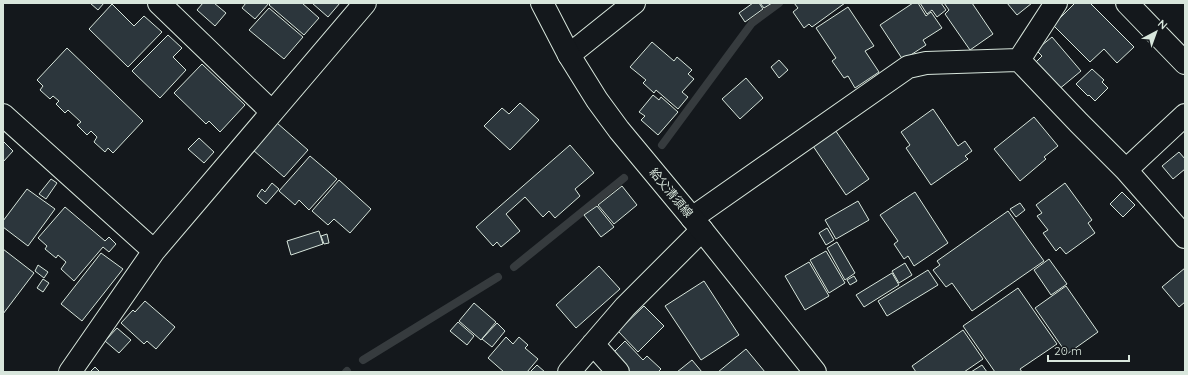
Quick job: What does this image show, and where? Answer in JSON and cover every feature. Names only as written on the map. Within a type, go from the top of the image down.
[{"type":"street","points":[[159,3],[272,112]]},
{"type":"street","points":[[70,372],[154,251],[365,3]]},
{"type":"street","name":"給父清須線","points":[[542,3],[569,55],[597,100],[619,130],[697,224],[815,372]]},
{"type":"street","points":[[569,55],[634,3]]},
{"type":"street","points":[[1019,60],[1056,3]]},
{"type":"street","points":[[1127,3],[1185,63]]},
{"type":"street","points":[[569,372],[697,224],[908,67],[926,64],[1019,60],[1126,170],[1185,237]]},
{"type":"street","points":[[3,115],[154,251]]},
{"type":"street","points":[[1126,170],[1185,115]]},
{"type":"street","points":[[593,344],[618,372]]},
{"type":"building","points":[[90,3],[104,3],[98,10]]},
{"type":"building","points":[[203,3],[214,3],[226,13],[215,26],[197,10]]},
{"type":"building","points":[[246,3],[269,3],[255,19],[242,8]]},
{"type":"building","points":[[271,3],[302,3],[319,18],[304,35],[269,5]]},
{"type":"building","points":[[312,3],[340,3],[328,17]]},
{"type":"building","points":[[753,3],[759,3],[763,9],[745,22],[739,13]]},
{"type":"building","points":[[760,3],[772,3],[764,8]]},
{"type":"building","points":[[794,3],[845,3],[812,27],[809,24],[804,28],[793,12],[798,8]]},
{"type":"building","points":[[913,3],[918,3],[926,16],[931,12],[942,28],[923,40],[926,45],[903,60],[880,25]]},
{"type":"building","points":[[920,3],[941,3],[946,10],[937,17],[932,10],[927,14]]},
{"type":"building","points":[[944,3],[972,3],[993,34],[970,50],[945,14],[949,10]]},
{"type":"building","points":[[1007,3],[1032,3],[1017,15]]},
{"type":"building","points":[[1075,3],[1090,3],[1134,47],[1117,63],[1104,49],[1090,62],[1053,25]]},
{"type":"building","points":[[112,4],[134,26],[144,16],[162,32],[128,67],[89,29]]},
{"type":"building","points":[[848,7],[874,46],[865,51],[879,72],[855,88],[848,76],[844,78],[832,61],[836,58],[816,28]]},
{"type":"building","points":[[269,8],[303,37],[284,59],[249,30]]},
{"type":"building","points":[[168,35],[182,48],[173,57],[186,70],[160,98],[132,71]]},
{"type":"building","points":[[1052,37],[1081,71],[1058,90],[1035,63],[1042,56],[1036,50]]},
{"type":"building","points":[[652,42],[674,61],[677,57],[692,70],[688,74],[694,79],[682,92],[688,97],[678,109],[656,90],[654,93],[643,83],[646,80],[630,67]]},
{"type":"building","points":[[67,48],[143,121],[113,153],[108,148],[105,152],[94,142],[97,137],[91,131],[87,135],[77,125],[81,122],[68,110],[65,113],[56,104],[59,101],[53,96],[50,99],[40,90],[43,86],[37,80]]},
{"type":"building","points":[[779,60],[788,70],[779,78],[771,67]]},
{"type":"building","points":[[202,64],[245,105],[220,132],[209,121],[206,124],[174,93]]},
{"type":"building","points":[[1092,69],[1104,80],[1102,82],[1108,88],[1095,101],[1076,84]]},
{"type":"building","points":[[746,78],[763,98],[740,119],[722,99]]},
{"type":"building","points":[[653,95],[659,100],[661,97],[678,112],[658,135],[641,120],[645,116],[639,112]]},
{"type":"building","points":[[520,103],[539,120],[510,150],[484,126],[502,108],[509,114]]},
{"type":"building","points":[[933,109],[958,146],[965,141],[972,151],[965,156],[968,159],[931,185],[906,148],[910,145],[901,132]]},
{"type":"building","points":[[1034,117],[1058,146],[1044,157],[1046,159],[1020,181],[994,149]]},
{"type":"building","points":[[277,123],[308,150],[284,177],[253,150]]},
{"type":"building","points":[[833,127],[869,179],[846,195],[811,143]]},
{"type":"building","points":[[199,138],[214,152],[204,163],[188,149]]},
{"type":"building","points":[[3,141],[13,151],[3,162]]},
{"type":"building","points":[[570,145],[594,173],[575,189],[580,196],[555,218],[549,211],[543,217],[525,197],[506,214],[520,231],[501,247],[497,242],[493,246],[476,227]]},
{"type":"building","points":[[1179,152],[1185,159],[1185,169],[1173,179],[1162,166]]},
{"type":"building","points":[[310,156],[337,179],[309,210],[299,200],[295,205],[279,191]]},
{"type":"building","points":[[51,179],[57,183],[46,199],[39,194]]},
{"type":"building","points":[[339,180],[371,209],[350,233],[334,219],[328,225],[312,211]]},
{"type":"building","points":[[272,183],[279,189],[266,204],[257,196],[262,189],[265,192]]},
{"type":"building","points":[[1065,183],[1092,220],[1088,223],[1095,233],[1066,254],[1060,247],[1056,251],[1043,233],[1048,230],[1037,216],[1042,213],[1036,205]]},
{"type":"building","points":[[622,186],[637,205],[614,224],[598,205]]},
{"type":"building","points":[[27,189],[55,209],[28,246],[3,227],[3,221]]},
{"type":"building","points":[[915,192],[948,243],[914,266],[908,256],[904,259],[894,244],[898,241],[880,215]]},
{"type":"building","points":[[1122,192],[1135,205],[1123,217],[1110,204]]},
{"type":"building","points":[[858,201],[869,220],[836,239],[825,220]]},
{"type":"building","points":[[1020,203],[1025,210],[1016,217],[1010,209]]},
{"type":"building","points":[[597,206],[614,227],[601,237],[584,215]]},
{"type":"building","points":[[65,207],[105,241],[109,237],[116,244],[109,252],[103,247],[74,281],[61,269],[66,262],[58,255],[56,258],[45,249],[47,246],[38,238]]},
{"type":"building","points":[[1008,211],[1044,261],[972,311],[952,283],[946,287],[933,270],[940,265],[937,261]]},
{"type":"building","points":[[827,228],[834,240],[826,245],[819,233]]},
{"type":"building","points":[[319,231],[323,244],[291,255],[287,241]]},
{"type":"building","points":[[327,234],[329,243],[324,244],[321,236]]},
{"type":"building","points":[[837,242],[855,273],[845,280],[827,248]]},
{"type":"building","points":[[3,249],[34,273],[3,314]]},
{"type":"building","points":[[826,251],[845,283],[829,293],[810,260]]},
{"type":"building","points":[[101,253],[123,269],[82,321],[61,304]]},
{"type":"building","points":[[1049,259],[1067,284],[1051,295],[1034,270]]},
{"type":"building","points":[[809,262],[829,296],[805,310],[785,276]]},
{"type":"building","points":[[905,263],[912,275],[899,283],[892,271]]},
{"type":"building","points":[[38,265],[48,272],[44,278],[35,271]]},
{"type":"building","points":[[599,266],[620,289],[576,328],[556,305]]},
{"type":"building","points":[[1185,268],[1185,302],[1179,307],[1162,287]]},
{"type":"building","points":[[928,270],[938,285],[887,316],[878,301]]},
{"type":"building","points":[[892,273],[899,285],[864,307],[856,295]]},
{"type":"building","points":[[854,276],[857,281],[850,285],[847,280]]},
{"type":"building","points":[[43,279],[49,283],[43,292],[37,288]]},
{"type":"building","points":[[704,281],[739,335],[701,360],[665,306]]},
{"type":"building","points":[[1066,286],[1098,332],[1067,354],[1035,308]]},
{"type":"building","points":[[1018,288],[1057,344],[1020,369],[1022,372],[995,372],[963,326]]},
{"type":"building","points":[[145,301],[175,327],[156,349],[147,341],[144,344],[121,323],[133,310],[135,312]]},
{"type":"building","points":[[474,303],[496,322],[481,340],[459,321]]},
{"type":"building","points":[[644,306],[664,326],[638,352],[618,331]]},
{"type":"building","points":[[458,322],[474,336],[467,345],[450,331]]},
{"type":"building","points":[[497,323],[505,331],[492,347],[482,339]]},
{"type":"building","points":[[117,328],[131,340],[119,353],[105,341]]},
{"type":"building","points":[[963,330],[983,359],[964,372],[916,372],[912,366]]},
{"type":"building","points":[[506,337],[513,344],[519,337],[528,345],[525,348],[538,359],[527,372],[504,372],[488,358]]},
{"type":"building","points":[[625,341],[643,360],[647,356],[661,369],[658,372],[626,372],[610,356]]},
{"type":"building","points":[[746,349],[765,372],[718,372]]},
{"type":"building","points":[[692,360],[702,372],[677,372]]},
{"type":"building","points":[[537,365],[545,372],[530,372]]},
{"type":"building","points":[[982,365],[987,372],[971,372]]},
{"type":"building","points":[[95,367],[100,372],[90,372]]},
{"type":"waterway","points":[[662,145],[752,23],[779,3]]},
{"type":"waterway","points":[[514,267],[624,178]]},
{"type":"waterway","points":[[363,360],[498,277]]}]
